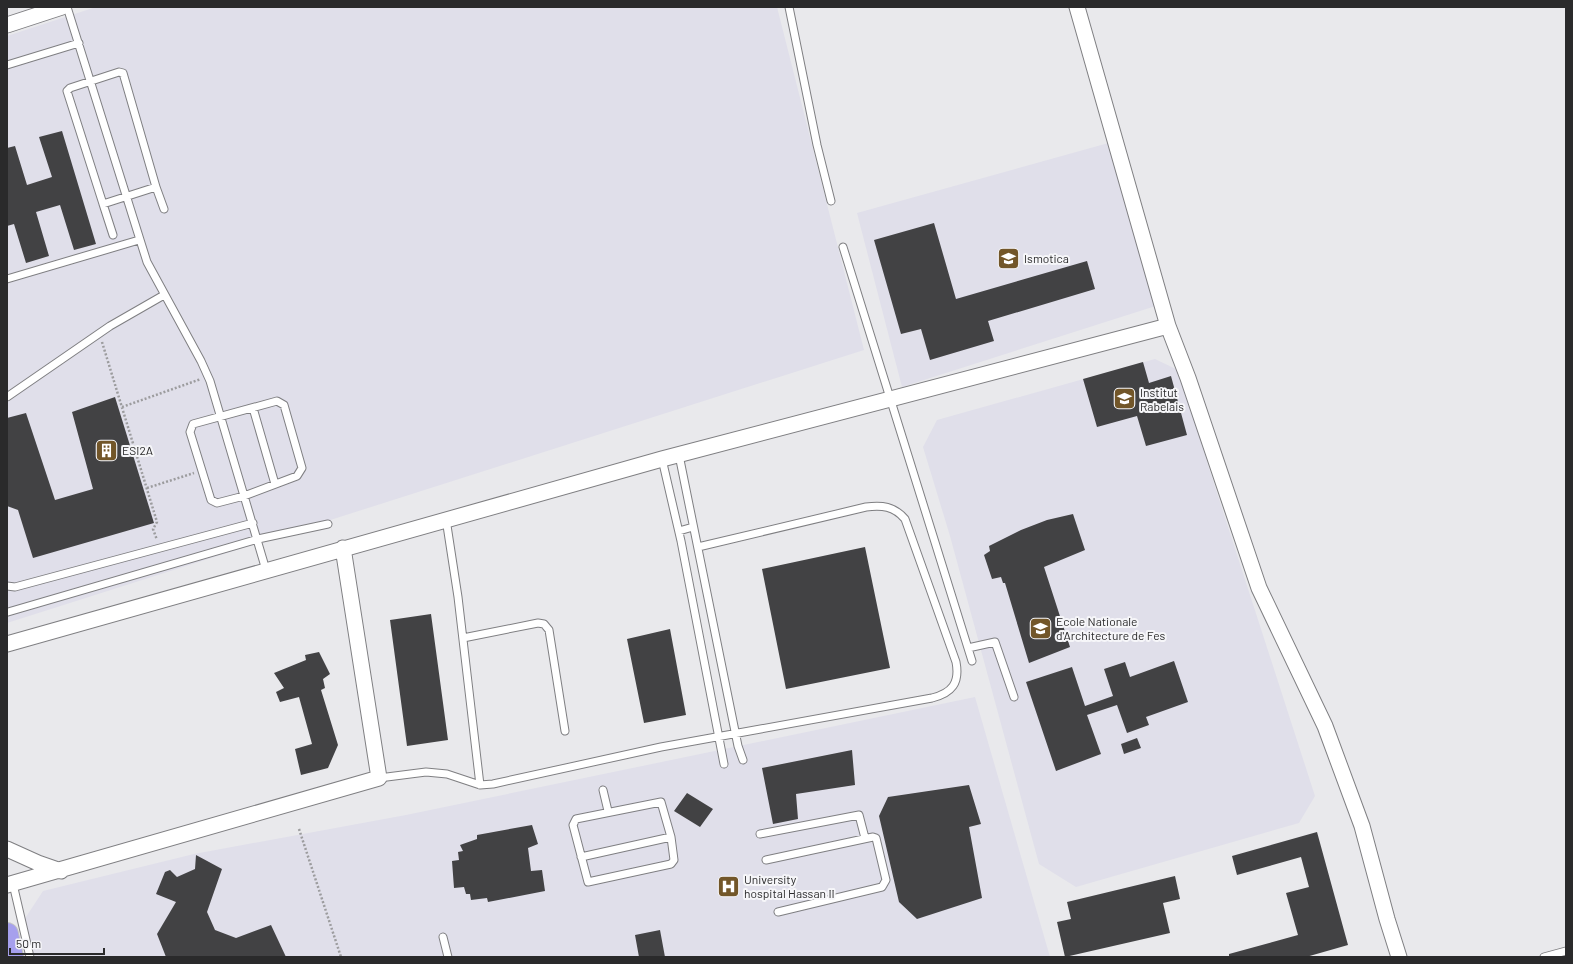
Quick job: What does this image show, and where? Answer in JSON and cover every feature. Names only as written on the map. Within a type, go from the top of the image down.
[{"type":"highway","points":[[7,934],[12,957]]},
{"type":"street","points":[[7,25],[60,7]]},
{"type":"street","points":[[1076,7],[1168,326],[1188,378],[1259,588],[1328,733],[1362,826],[1387,920],[1399,957]]},
{"type":"street","points":[[7,644],[662,459],[1168,326]]},
{"type":"street","points":[[10,885],[379,778],[343,548]]},
{"type":"street","points":[[7,849],[38,863],[61,871]]},
{"type":"lane","points":[[60,7],[79,43],[148,262],[164,295],[202,361],[208,377],[266,570]]},
{"type":"lane","points":[[789,7],[817,144],[831,201]]},
{"type":"lane","points":[[7,65],[79,43]]},
{"type":"lane","points":[[113,234],[67,92],[70,88],[119,72],[123,73],[156,187],[164,209]]},
{"type":"lane","points":[[103,204],[156,187]]},
{"type":"lane","points":[[7,279],[140,240]]},
{"type":"lane","points":[[843,247],[972,662]]},
{"type":"lane","points":[[7,397],[100,334],[164,295]]},
{"type":"lane","points":[[277,401],[284,405],[302,468],[297,476],[244,496],[217,503],[211,500],[190,432],[193,424],[253,408],[277,401]]},
{"type":"lane","points":[[253,408],[275,484]]},
{"type":"lane","points":[[679,455],[736,734],[743,760]]},
{"type":"lane","points":[[662,459],[679,531],[724,764]]},
{"type":"lane","points":[[379,778],[426,772],[447,774],[480,785],[507,782],[661,747],[937,696],[956,683],[958,672],[906,519],[890,507],[866,507],[698,547]]},
{"type":"lane","points":[[446,519],[463,638],[480,785]]},
{"type":"lane","points":[[7,586],[15,587],[253,523]]},
{"type":"lane","points":[[8,612],[258,540],[328,524]]},
{"type":"lane","points":[[679,531],[694,527]]},
{"type":"lane","points":[[463,638],[538,623],[544,624],[549,630],[565,731]]},
{"type":"lane","points":[[968,648],[993,641],[995,642],[1014,697]]},
{"type":"lane","points":[[604,790],[608,812]]},
{"type":"lane","points":[[661,802],[671,837],[674,860],[671,864],[588,882],[573,824],[576,818],[661,802]]},
{"type":"lane","points":[[760,834],[860,815],[865,838]]},
{"type":"lane","points":[[582,857],[671,837]]},
{"type":"lane","points":[[766,860],[873,837],[876,838],[886,880],[882,887],[778,912]]},
{"type":"lane","points":[[10,885],[30,957]]},
{"type":"lane","points":[[443,937],[448,957]]},
{"type":"lane","points":[[1544,957],[1566,951]]},
{"type":"path","points":[[100,334],[157,522],[153,529],[159,548]]},
{"type":"path","points":[[122,407],[208,377]]},
{"type":"path","points":[[146,488],[202,471]]},
{"type":"path","points":[[299,829],[341,957]]},
{"type":"shaded area","points":[[96,7],[777,7],[864,350],[7,623],[7,36]]},
{"type":"shaded area","name":"Ismotica","points":[[1112,142],[1162,304],[902,387],[857,213]]},
{"type":"shaded area","points":[[1155,359],[1180,371],[1208,465],[1315,796],[1299,823],[1076,887],[1039,864],[950,536],[923,447],[937,420]]},
{"type":"shaded area","name":"University hospital Hassan II","points":[[975,697],[1050,957],[33,957],[24,920],[43,891],[194,854],[406,815]]},
{"type":"building","points":[[62,131],[96,244],[74,250],[60,205],[36,212],[49,256],[26,263],[14,224],[7,226],[7,148],[15,146],[27,185],[52,177],[39,137]]},
{"type":"building","points":[[934,223],[956,299],[1087,261],[1095,289],[988,321],[994,341],[930,360],[921,329],[901,334],[874,240]]},
{"type":"building","points":[[1143,362],[1149,383],[1171,376],[1187,435],[1146,446],[1137,416],[1097,427],[1083,379]]},
{"type":"building","name":"ESI2A","points":[[115,397],[154,523],[33,558],[18,510],[7,506],[7,418],[26,413],[55,500],[93,489],[72,412]]},
{"type":"building","points":[[1073,514],[1085,550],[1044,567],[1070,647],[1029,663],[1005,583],[1003,583],[1001,577],[992,579],[984,555],[990,551],[989,546],[1021,530],[1047,520]]},
{"type":"building","points":[[865,547],[890,668],[786,689],[762,569]]},
{"type":"building","points":[[431,614],[448,740],[407,746],[390,620]]},
{"type":"building","points":[[670,629],[686,715],[644,723],[627,639]]},
{"type":"building","points":[[319,652],[330,674],[323,679],[325,688],[321,690],[338,745],[328,768],[301,775],[295,749],[312,744],[299,697],[280,702],[276,692],[284,688],[274,673],[306,660],[305,655]]},
{"type":"building","points":[[1174,661],[1188,702],[1146,717],[1149,725],[1127,733],[1117,705],[1087,715],[1101,754],[1056,771],[1026,682],[1072,667],[1085,706],[1113,696],[1104,669],[1125,662],[1130,677]]},
{"type":"building","points":[[1137,738],[1141,748],[1124,754],[1121,744]]},
{"type":"building","points":[[852,750],[855,785],[796,794],[798,819],[773,824],[762,768]]},
{"type":"building","points":[[969,785],[981,824],[969,827],[982,898],[917,919],[899,902],[879,816],[888,797]]},
{"type":"building","points":[[687,793],[713,809],[700,827],[674,811]]},
{"type":"building","points":[[532,825],[538,844],[528,848],[531,871],[542,870],[545,891],[488,902],[487,898],[471,900],[470,894],[466,894],[464,887],[454,888],[452,861],[459,860],[458,852],[463,851],[460,845],[477,839],[477,835]]},
{"type":"building","points":[[1317,832],[1348,945],[1306,957],[1229,957],[1229,954],[1298,935],[1286,893],[1309,887],[1301,857],[1237,875],[1232,856]]},
{"type":"building","points":[[196,855],[222,869],[207,912],[215,930],[236,938],[271,925],[286,957],[166,957],[157,934],[176,902],[156,894],[165,872],[170,870],[177,877],[195,869]]},
{"type":"building","points":[[1175,876],[1180,899],[1163,903],[1170,933],[1065,957],[1057,922],[1071,919],[1067,902]]},
{"type":"building","points":[[660,930],[665,957],[639,957],[635,935]]},
{"type":"place","name":"Ismotica","points":[[1008,258]]},
{"type":"place","name":"Institut Rabelais","points":[[1125,399]]},
{"type":"place","name":"ESI2A","points":[[107,450]]},
{"type":"place","name":"Ecole Nationale d'Architecture de Fes","points":[[1041,628]]},
{"type":"place","name":"University hospital Hassan II","points":[[728,886]]}]
